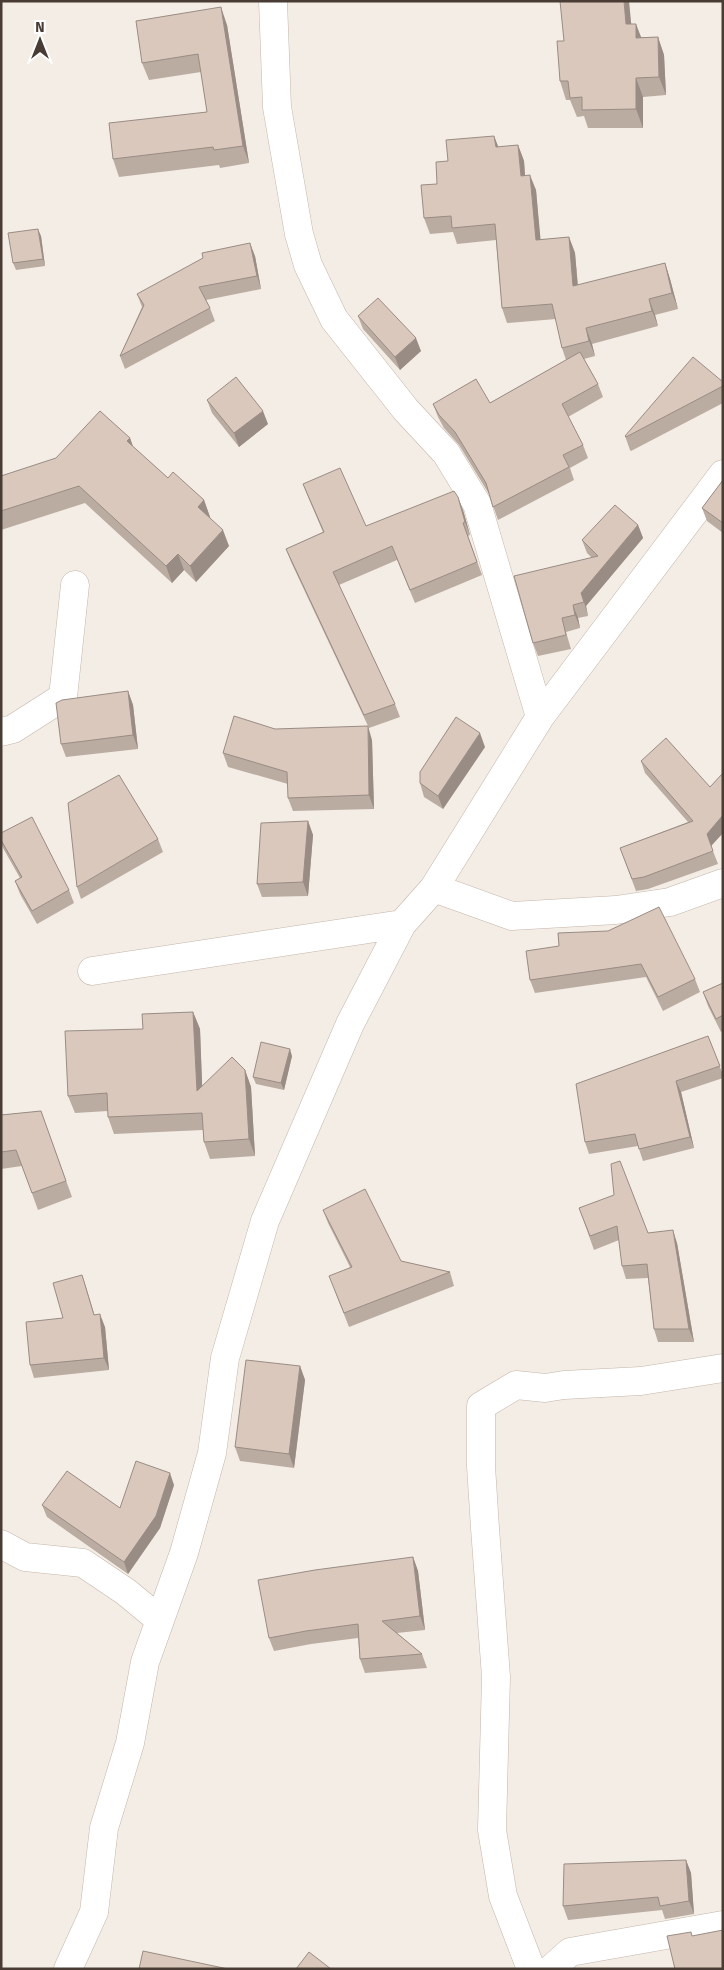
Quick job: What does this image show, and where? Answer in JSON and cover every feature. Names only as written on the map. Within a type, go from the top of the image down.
[{"type":"street","points":[[273,1],[277,107],[299,234],[308,264],[334,319],[406,410],[446,453],[478,504],[540,717]]},
{"type":"street","points":[[68,1969],[94,1912],[104,1828],[130,1743],[145,1662],[184,1553],[212,1453],[225,1358],[265,1221],[350,1024],[402,924],[434,888],[540,717],[723,474]]},
{"type":"street","points":[[1,732],[13,729],[63,697],[74,585]]},
{"type":"street","points":[[434,888],[512,916],[616,910],[670,902],[723,883]]},
{"type":"street","points":[[92,971],[402,924]]},
{"type":"street","points":[[531,1969],[503,1896],[492,1830],[496,1677],[482,1484],[481,1406],[516,1385],[544,1388],[564,1385],[641,1381],[723,1368]]},
{"type":"street","points":[[1,1544],[25,1557],[83,1563],[126,1592],[160,1620]]},
{"type":"street","points":[[551,1969],[570,1952],[723,1925]]},
{"type":"building","points":[[560,1],[624,1],[626,24],[636,24],[636,38],[658,37],[659,77],[636,78],[636,109],[582,110],[582,97],[570,98],[568,81],[560,81],[557,41],[564,41]]},
{"type":"building","points":[[221,7],[243,146],[214,150],[213,147],[113,159],[109,123],[207,112],[198,54],[142,63],[136,21]]},
{"type":"building","points":[[494,136],[496,147],[518,145],[521,176],[530,175],[536,240],[569,237],[573,286],[665,263],[672,293],[649,299],[652,311],[586,328],[589,341],[562,348],[552,304],[502,308],[495,224],[452,228],[451,216],[424,218],[421,185],[437,184],[436,162],[448,161],[446,140]]},
{"type":"building","points":[[38,229],[43,259],[13,263],[8,233]]},
{"type":"building","points":[[250,243],[257,276],[199,287],[210,308],[120,356],[144,305],[137,294],[203,258],[202,253]]},
{"type":"building","points":[[378,298],[416,338],[395,357],[358,316]]},
{"type":"building","points":[[580,352],[598,384],[562,404],[583,445],[563,455],[569,467],[493,507],[486,483],[455,432],[439,415],[433,404],[476,379],[490,403]]},
{"type":"building","points":[[693,357],[723,382],[723,386],[626,437],[625,436]]},
{"type":"building","points":[[236,377],[263,411],[234,433],[207,400]]},
{"type":"building","points":[[100,411],[130,438],[127,441],[168,478],[173,472],[204,500],[198,507],[223,530],[190,566],[178,554],[166,566],[79,486],[1,511],[1,476],[56,458]]},
{"type":"building","points":[[340,468],[366,526],[454,491],[458,497],[465,522],[463,523],[477,562],[410,590],[392,546],[333,572],[395,704],[364,715],[286,549],[324,532],[303,484]]},
{"type":"building","points":[[723,480],[723,523],[702,508]]},
{"type":"building","points":[[615,505],[638,525],[581,593],[584,602],[573,605],[575,615],[562,618],[566,635],[533,643],[514,576],[598,556],[582,540]]},
{"type":"building","points":[[128,691],[133,735],[61,744],[56,703],[62,700]]},
{"type":"building","points":[[234,716],[275,729],[368,726],[369,795],[288,798],[287,772],[223,753]]},
{"type":"building","points":[[456,717],[480,733],[438,796],[420,783],[420,772]]},
{"type":"building","points":[[666,738],[710,787],[723,773],[723,815],[707,834],[713,851],[644,877],[632,879],[620,848],[693,821],[641,761]]},
{"type":"building","points":[[119,775],[158,839],[77,887],[68,803]]},
{"type":"building","points":[[32,817],[69,890],[32,911],[15,881],[22,877],[1,840],[1,833]]},
{"type":"building","points":[[308,821],[303,882],[257,884],[261,823]]},
{"type":"building","points":[[659,907],[695,979],[658,997],[641,964],[530,980],[526,951],[559,946],[558,933],[608,931]]},
{"type":"building","points":[[723,983],[723,1015],[716,1019],[703,992]]},
{"type":"building","points":[[193,1012],[197,1091],[232,1057],[245,1070],[249,1139],[204,1142],[202,1113],[108,1117],[107,1093],[68,1096],[65,1031],[143,1029],[142,1014]]},
{"type":"building","points":[[708,1036],[720,1066],[676,1081],[690,1137],[639,1149],[635,1134],[585,1142],[576,1084]]},
{"type":"building","points":[[261,1042],[290,1049],[281,1083],[253,1077]]},
{"type":"building","points":[[41,1111],[66,1181],[32,1193],[16,1150],[1,1152],[1,1115]]},
{"type":"building","points":[[620,1161],[648,1233],[673,1230],[689,1329],[654,1329],[647,1264],[622,1266],[617,1226],[590,1236],[579,1208],[614,1195],[611,1164]]},
{"type":"building","points":[[365,1189],[401,1261],[450,1272],[344,1313],[329,1276],[352,1267],[323,1210]]},
{"type":"building","points":[[82,1275],[94,1315],[100,1314],[104,1358],[30,1365],[26,1322],[63,1318],[53,1283]]},
{"type":"building","points":[[246,1360],[300,1366],[289,1454],[235,1447]]},
{"type":"building","points":[[136,1461],[170,1473],[156,1516],[124,1562],[42,1505],[67,1471],[120,1508]]},
{"type":"building","points":[[413,1557],[420,1616],[382,1621],[422,1654],[360,1659],[358,1624],[269,1638],[258,1580],[315,1570]]},
{"type":"building","points":[[686,1860],[689,1901],[660,1906],[658,1897],[563,1906],[564,1864]]},
{"type":"building","points":[[723,1930],[723,1969],[675,1969],[667,1936],[691,1932],[692,1936]]},
{"type":"building","points":[[143,1951],[228,1969],[139,1969]]},
{"type":"building","points":[[309,1952],[331,1969],[296,1969]]}]
